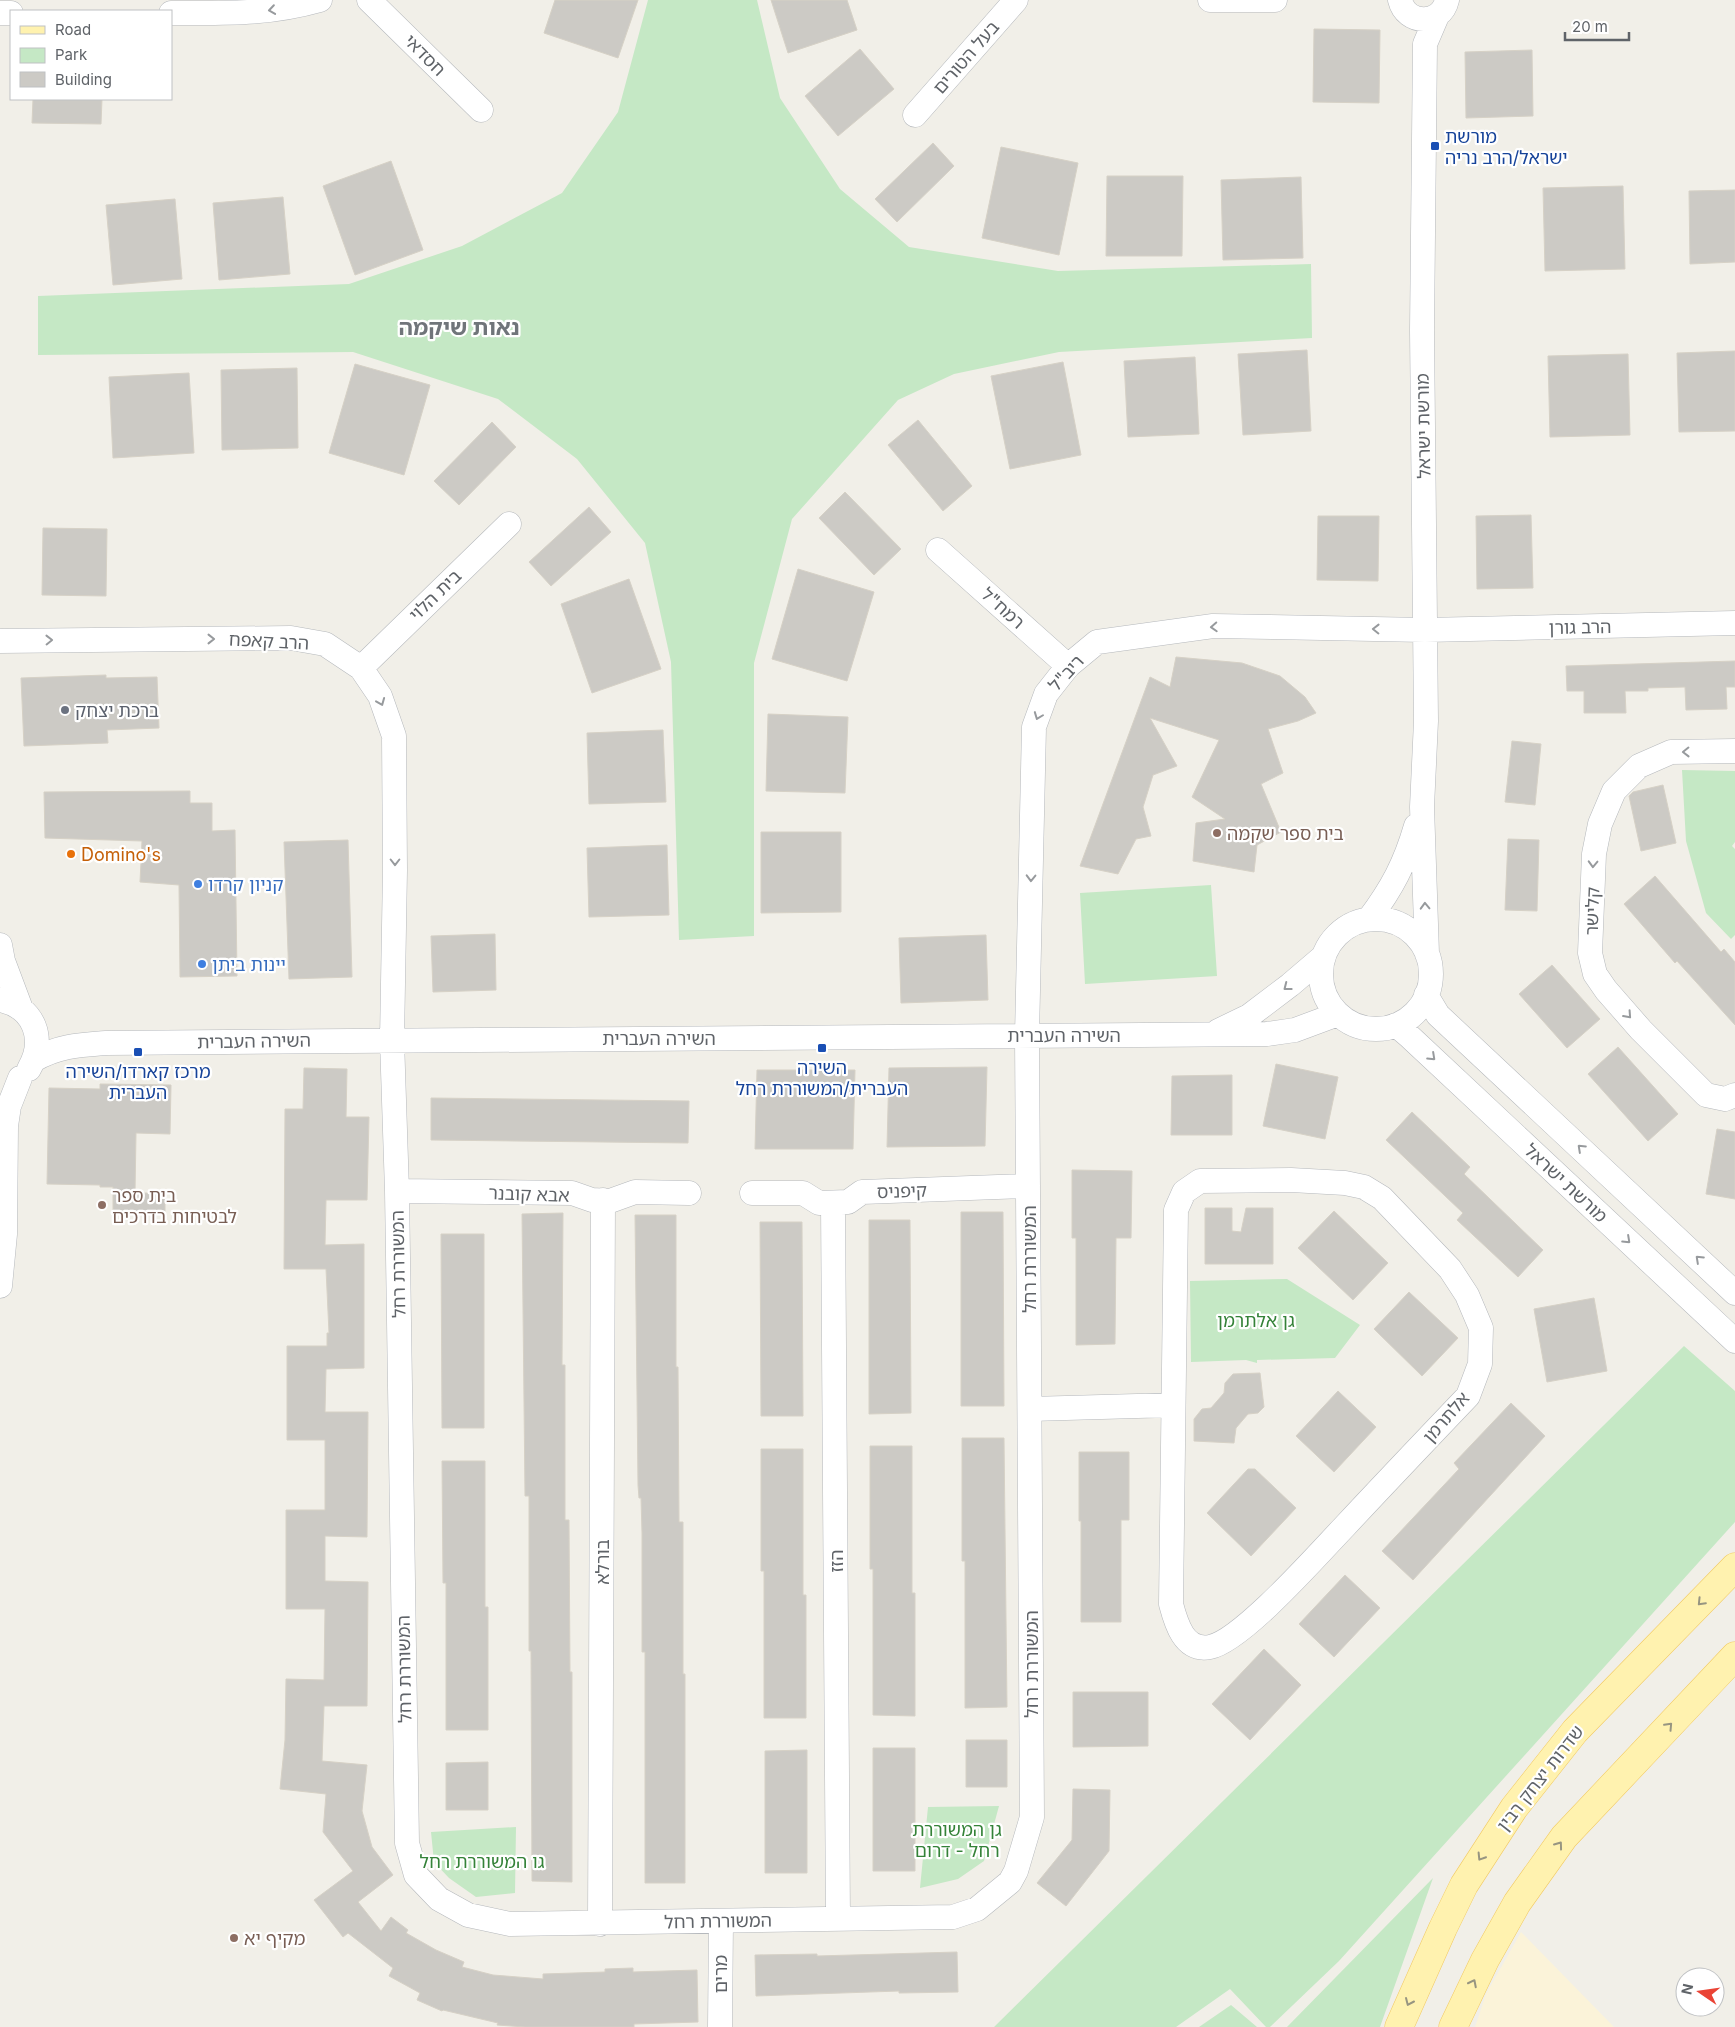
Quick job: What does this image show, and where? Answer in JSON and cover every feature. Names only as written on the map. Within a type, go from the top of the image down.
[{"type":"main road","name":"שדרות יצחק רבין","points":[[1400,2027],[1464,1885],[1514,1808],[1575,1731],[1735,1567]]},
{"type":"main road","points":[[1453,2027],[1485,1960],[1517,1903],[1564,1837],[1735,1656]]},
{"type":"street","points":[[172,14],[274,11],[320,0]]},
{"type":"street","name":"חסדאי","points":[[369,0],[481,110]]},
{"type":"street","name":"בעל הטורים","points":[[915,115],[1016,0]]},
{"type":"street","points":[[1217,0],[1276,0]]},
{"type":"street","points":[[1400,0],[1404,10],[1433,11]]},
{"type":"street","name":"מורשת ישראל","points":[[1427,954],[1422,807],[1426,721],[1422,330],[1425,44],[1433,11]]},
{"type":"street","name":"בית הלוי","points":[[361,668],[509,524]]},
{"type":"street","name":"רמח\"ל","points":[[938,550],[1068,666]]},
{"type":"street","name":"הרב גורן","points":[[1425,630],[1735,623]]},
{"type":"street","name":"ריב\"ל","points":[[1027,1035],[1034,727],[1046,694],[1068,666],[1097,642],[1213,626],[1425,630]]},
{"type":"street","name":"הרב קאפח","points":[[0,641],[291,638],[325,644],[361,668],[380,696],[394,736],[395,850],[392,1040]]},
{"type":"street","name":"קלישר","points":[[1735,751],[1671,752],[1639,766],[1614,791],[1600,824],[1594,854],[1590,953],[1595,974],[1606,990],[1641,1030],[1706,1095],[1726,1099],[1735,1096]]},
{"type":"street","name":"מורשת ישראל","points":[[1369,919],[1389,893],[1407,856],[1422,807]]},
{"type":"street","points":[[1369,919],[1398,923],[1415,936],[1427,954],[1430,980],[1426,995],[1419,1008],[1409,1018],[1396,1025],[1381,1029],[1365,1028],[1351,1023],[1338,1014],[1328,1002],[1322,986],[1321,971],[1324,956],[1331,942],[1341,931],[1354,923],[1369,919]]},
{"type":"street","points":[[0,945],[18,1010],[38,1040],[18,1075],[9,1106],[6,1126],[5,1234],[0,1286]]},
{"type":"street","name":"השירה העברית","points":[[1212,1034],[1249,1016],[1324,956]]},
{"type":"street","name":"מורשת ישראל","points":[[1426,995],[1438,1015],[1735,1293]]},
{"type":"street","name":"השירה העברית","points":[[18,1010],[47,1029],[106,1043]]},
{"type":"street","name":"השירה העברית","points":[[18,1075],[50,1051],[73,1046],[106,1043],[1267,1034],[1295,1030],[1338,1014]]},
{"type":"street","name":"מורשת ישראל","points":[[1396,1025],[1418,1043],[1735,1342]]},
{"type":"street","name":"המשוררת רחל","points":[[392,1040],[397,1191],[407,1843],[416,1875],[439,1899],[468,1915],[510,1924],[600,1924],[953,1917],[977,1909],[1010,1882],[1016,1872],[1032,1817],[1027,1035]]},
{"type":"street","name":"אלתרמן","points":[[1292,1180],[1345,1183],[1364,1187],[1382,1198],[1450,1269],[1468,1295],[1481,1328],[1480,1364],[1468,1396],[1274,1600],[1232,1636],[1210,1647],[1194,1645],[1184,1637],[1176,1625],[1172,1604],[1173,1405],[1176,1210],[1184,1192],[1200,1181],[1292,1180]]},
{"type":"street","name":"קיפניס","points":[[833,1203],[848,1202],[862,1192],[1028,1186]]},
{"type":"street","name":"אבא קובנר","points":[[397,1191],[572,1193],[592,1200],[610,1201],[635,1192],[689,1193]]},
{"type":"street","points":[[752,1193],[803,1193],[819,1203],[833,1203]]},
{"type":"street","name":"בורלא","points":[[600,1924],[603,1200]]},
{"type":"street","name":"הזז","points":[[833,1203],[838,1919]]},
{"type":"street","points":[[1030,1409],[1173,1405]]},
{"type":"street","name":"מרים","points":[[720,2027],[721,1922]]},
{"type":"green space","points":[[648,0],[757,0],[780,98],[840,189],[909,247],[1058,271],[1311,264],[1312,338],[1059,352],[954,374],[898,400],[792,519],[754,663],[754,936],[679,940],[671,662],[645,543],[577,459],[498,399],[353,352],[38,355],[38,296],[349,284],[462,246],[562,193],[618,112]]},
{"type":"green space","points":[[1682,770],[1735,771],[1735,842],[1732,846],[1735,849],[1735,935],[1731,939],[1706,913],[1686,841]]},
{"type":"green space","points":[[1211,885],[1217,976],[1085,984],[1080,893]]},
{"type":"green space","name":"גן אלתרמן","points":[[1287,1279],[1360,1325],[1335,1358],[1257,1360],[1257,1363],[1246,1360],[1191,1362],[1190,1281]]},
{"type":"green space","points":[[1684,1346],[1735,1391],[1735,1522],[1339,1961],[1270,2027],[1266,2027],[1230,1989],[1176,2027],[994,2027]]},
{"type":"green space","name":"גן המשוררת רחל - דרום","points":[[999,1806],[984,1861],[958,1879],[920,1888],[928,1807]]},
{"type":"green space","name":"גו המשוררת רחל","points":[[516,1827],[515,1893],[476,1897],[449,1878],[434,1862],[431,1832]]},
{"type":"green space","points":[[1433,1878],[1380,2027],[1287,2027]]},
{"type":"green space","points":[[1231,2005],[1257,2027],[1199,2027]]},
{"type":"sand","points":[[1521,1932],[1614,2027],[1475,2027],[1486,1994]]},
{"type":"building","points":[[555,0],[638,0],[618,58],[544,33]]},
{"type":"building","points":[[771,0],[847,0],[857,30],[788,53]]},
{"type":"building","points":[[1314,29],[1380,30],[1379,103],[1313,102]]},
{"type":"building","points":[[860,49],[894,89],[838,136],[805,96]]},
{"type":"building","points":[[1532,50],[1533,116],[1466,118],[1465,52]]},
{"type":"building","points":[[33,100],[102,100],[101,124],[32,123]]},
{"type":"building","points":[[933,143],[954,166],[897,222],[875,199]]},
{"type":"building","points":[[1001,147],[1078,163],[1059,255],[982,238]]},
{"type":"building","points":[[391,161],[423,250],[355,275],[323,186]]},
{"type":"building","points":[[1107,176],[1183,176],[1182,256],[1106,256]]},
{"type":"building","points":[[1301,177],[1303,258],[1223,260],[1221,180]]},
{"type":"building","points":[[1623,186],[1625,269],[1545,271],[1543,188]]},
{"type":"building","points":[[1735,190],[1735,262],[1690,264],[1689,191]]},
{"type":"building","points":[[283,197],[290,274],[219,280],[213,203]]},
{"type":"building","points":[[175,199],[182,279],[113,285],[106,205]]},
{"type":"building","points":[[1307,350],[1311,431],[1243,435],[1238,354]]},
{"type":"building","points":[[1735,351],[1735,431],[1679,432],[1677,353]]},
{"type":"building","points":[[1628,354],[1630,435],[1550,437],[1548,356]]},
{"type":"building","points":[[1195,357],[1199,434],[1128,437],[1124,361]]},
{"type":"building","points":[[1063,362],[1081,455],[1010,469],[991,376]]},
{"type":"building","points":[[355,364],[430,385],[404,475],[329,453]]},
{"type":"building","points":[[297,368],[298,448],[222,450],[221,370]]},
{"type":"building","points":[[189,373],[194,453],[113,458],[109,377]]},
{"type":"building","points":[[918,420],[972,486],[943,511],[888,445]]},
{"type":"building","points":[[492,422],[516,447],[459,505],[434,481]]},
{"type":"building","points":[[845,492],[901,549],[874,575],[819,518]]},
{"type":"building","points":[[589,507],[611,532],[551,586],[529,562]]},
{"type":"building","points":[[1531,515],[1533,588],[1477,589],[1476,516]]},
{"type":"building","points":[[1318,516],[1379,516],[1378,581],[1317,580]]},
{"type":"building","points":[[43,528],[107,529],[106,596],[42,595]]},
{"type":"building","points":[[798,569],[874,592],[847,681],[772,659]]},
{"type":"building","points":[[629,579],[661,669],[592,693],[561,604]]},
{"type":"building","points":[[1176,657],[1242,663],[1280,676],[1305,697],[1316,713],[1298,721],[1268,729],[1283,773],[1261,784],[1281,832],[1257,845],[1254,872],[1193,861],[1196,823],[1225,819],[1192,797],[1219,740],[1150,718],[1177,766],[1153,775],[1143,807],[1151,836],[1136,839],[1118,874],[1080,866],[1150,677],[1170,687]]},
{"type":"building","points":[[1735,661],[1735,687],[1726,687],[1727,709],[1686,710],[1685,687],[1648,688],[1648,691],[1625,691],[1626,713],[1584,713],[1584,691],[1567,691],[1566,666]]},
{"type":"building","name":"ברכת יצחק","points":[[106,675],[106,678],[157,677],[159,728],[107,730],[108,743],[24,746],[21,678]]},
{"type":"building","points":[[768,714],[848,717],[845,793],[766,791]]},
{"type":"building","points":[[663,730],[666,802],[589,804],[587,733]]},
{"type":"building","points":[[1512,741],[1541,744],[1535,805],[1505,802]]},
{"type":"building","points":[[1663,785],[1676,843],[1641,851],[1629,796],[1633,792]]},
{"type":"building","name":"קניון קרדו","points":[[190,791],[190,803],[212,803],[212,831],[235,830],[237,976],[180,977],[179,885],[140,882],[142,841],[45,838],[44,792]]},
{"type":"building","points":[[761,832],[841,832],[841,912],[761,913]]},
{"type":"building","points":[[1508,839],[1539,840],[1537,911],[1505,910]]},
{"type":"building","points":[[348,840],[352,977],[289,979],[284,842]]},
{"type":"building","points":[[667,845],[669,915],[589,917],[587,848]]},
{"type":"building","points":[[1655,876],[1721,952],[1724,949],[1735,962],[1735,1025],[1677,961],[1675,963],[1624,904]]},
{"type":"building","points":[[495,934],[496,990],[433,992],[431,936]]},
{"type":"building","points":[[986,935],[988,1000],[901,1003],[899,938]]},
{"type":"building","points":[[1552,965],[1600,1019],[1567,1048],[1519,994]]},
{"type":"building","points":[[1618,1047],[1678,1114],[1648,1141],[1588,1074]]},
{"type":"building","points":[[1276,1064],[1338,1077],[1325,1139],[1263,1126]]},
{"type":"building","points":[[987,1067],[985,1146],[887,1147],[889,1068]]},
{"type":"building","points":[[304,1068],[347,1069],[346,1117],[369,1117],[367,1200],[326,1200],[325,1245],[364,1244],[364,1368],[326,1369],[325,1412],[368,1412],[367,1537],[325,1536],[325,1581],[368,1582],[367,1706],[324,1706],[322,1761],[367,1765],[362,1811],[372,1847],[393,1875],[358,1902],[381,1931],[391,1917],[408,1930],[406,1933],[436,1950],[464,1962],[462,1967],[493,1975],[543,1979],[543,1974],[605,1972],[605,1969],[633,1968],[633,1972],[697,1970],[698,2022],[634,2024],[634,2027],[525,2027],[497,2025],[498,2023],[442,2011],[417,2000],[420,1993],[389,1976],[393,1968],[348,1933],[343,1937],[314,1900],[353,1871],[323,1832],[326,1794],[280,1789],[285,1740],[286,1679],[324,1680],[325,1609],[286,1609],[286,1510],[325,1510],[325,1440],[287,1440],[287,1346],[327,1346],[327,1333],[329,1333],[326,1269],[284,1269],[285,1109],[303,1109]]},
{"type":"building","points":[[757,1070],[855,1070],[853,1149],[755,1149]]},
{"type":"building","points":[[1232,1075],[1232,1135],[1171,1135],[1172,1076]]},
{"type":"building","points":[[100,1084],[171,1085],[170,1134],[136,1133],[135,1193],[165,1193],[165,1212],[113,1212],[113,1187],[47,1184],[49,1088],[100,1089]]},
{"type":"building","points":[[431,1098],[689,1101],[688,1143],[431,1140]]},
{"type":"building","points":[[1412,1112],[1470,1167],[1464,1174],[1543,1250],[1518,1277],[1457,1220],[1463,1213],[1386,1140]]},
{"type":"building","points":[[1717,1129],[1735,1132],[1735,1199],[1706,1194]]},
{"type":"building","points":[[1072,1170],[1132,1171],[1131,1238],[1116,1238],[1115,1344],[1076,1345],[1076,1238],[1072,1238]]},
{"type":"building","points":[[1205,1208],[1232,1208],[1232,1231],[1241,1232],[1246,1208],[1273,1208],[1273,1264],[1205,1264]]},
{"type":"building","points":[[1334,1211],[1388,1263],[1353,1300],[1298,1248]]},
{"type":"building","points":[[961,1212],[1003,1212],[1004,1406],[961,1406]]},
{"type":"building","points":[[563,1213],[562,1365],[565,1365],[565,1520],[569,1520],[570,1672],[572,1672],[572,1882],[532,1881],[529,1496],[525,1496],[522,1214]]},
{"type":"building","points":[[635,1215],[676,1215],[679,1522],[683,1522],[685,1883],[645,1883],[645,1652],[642,1652],[642,1533],[641,1498],[639,1498],[638,1485]]},
{"type":"building","points":[[869,1220],[910,1220],[911,1413],[869,1414]]},
{"type":"building","points":[[760,1222],[802,1222],[803,1416],[761,1416]]},
{"type":"building","points":[[441,1234],[484,1234],[484,1428],[442,1428]]},
{"type":"building","points":[[1409,1292],[1458,1338],[1422,1376],[1374,1329]]},
{"type":"building","points":[[1594,1298],[1607,1371],[1547,1382],[1534,1309]]},
{"type":"building","points":[[1260,1373],[1264,1407],[1258,1413],[1248,1414],[1236,1428],[1234,1443],[1194,1441],[1194,1419],[1202,1409],[1211,1408],[1224,1393],[1225,1383],[1233,1374]]},
{"type":"building","points":[[1338,1391],[1376,1427],[1334,1472],[1296,1436]]},
{"type":"building","points":[[1511,1403],[1545,1436],[1413,1580],[1382,1551],[1459,1469],[1454,1463]]},
{"type":"building","points":[[962,1438],[1004,1438],[1007,1707],[965,1708],[965,1561],[962,1561]]},
{"type":"building","points":[[870,1446],[912,1446],[912,1593],[915,1593],[915,1716],[873,1715],[873,1569],[870,1569]]},
{"type":"building","points":[[761,1449],[803,1449],[803,1595],[806,1595],[806,1718],[764,1718],[764,1571],[761,1571]]},
{"type":"building","points":[[1079,1452],[1129,1452],[1129,1520],[1121,1520],[1121,1622],[1081,1622]]},
{"type":"building","points":[[442,1461],[485,1461],[485,1607],[488,1607],[488,1730],[446,1730],[446,1583],[443,1583]]},
{"type":"building","points":[[1248,1469],[1255,1469],[1296,1508],[1251,1556],[1207,1513]]},
{"type":"building","points":[[1345,1575],[1380,1608],[1334,1657],[1299,1624]]},
{"type":"building","points":[[1264,1649],[1301,1685],[1250,1740],[1212,1704]]},
{"type":"building","points":[[1073,1692],[1148,1692],[1148,1746],[1073,1747]]},
{"type":"building","points":[[966,1740],[1007,1740],[1007,1787],[966,1787]]},
{"type":"building","points":[[873,1748],[915,1748],[915,1871],[873,1871]]},
{"type":"building","points":[[807,1750],[807,1873],[765,1873],[765,1751]]},
{"type":"building","points":[[488,1762],[488,1810],[446,1810],[446,1763]]},
{"type":"building","points":[[1073,1789],[1110,1790],[1109,1851],[1066,1906],[1037,1883],[1072,1840]]},
{"type":"building","points":[[957,1952],[958,1992],[899,1993],[899,1991],[756,1996],[755,1955],[817,1954],[817,1956]]},
{"type":"place","name":"מורשת ישראל/הרב נריה","points":[[1435,146]]},
{"type":"place","name":"ברכת יצחק","points":[[65,710]]},
{"type":"place","name":"בית ספר שקמה","points":[[1217,833]]},
{"type":"place","name":"Domino's","points":[[71,854]]},
{"type":"place","name":"קניון קרדו","points":[[198,884]]},
{"type":"place","name":"יינות ביתן","points":[[202,964]]},
{"type":"place","name":"השירה העברית/המשוררת רחל","points":[[822,1048]]},
{"type":"place","name":"מרכז קארדו/השירה העברית","points":[[138,1052]]},
{"type":"place","name":"בית ספר לבטיחות בדרכים","points":[[102,1205]]},
{"type":"place","name":"מקיף יא","points":[[234,1938]]},
{"type":"district","name":"נאות שיקמה","points":[[459,327]]}]
